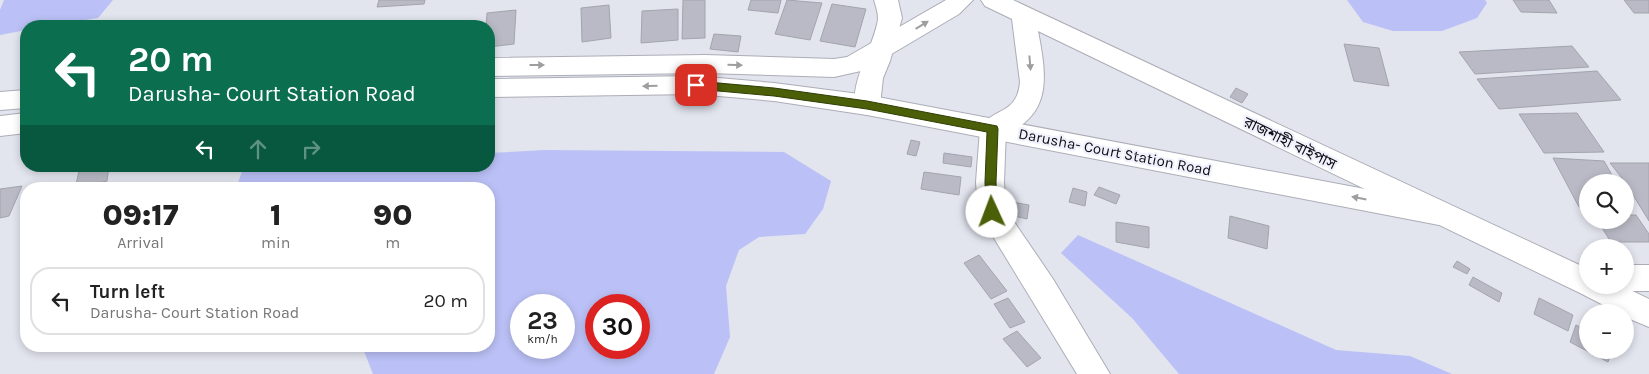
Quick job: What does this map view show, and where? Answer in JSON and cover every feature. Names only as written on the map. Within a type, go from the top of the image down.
[{"type":"main road","points":[[867,105],[870,78],[881,50],[890,18],[886,0]]},
{"type":"main road","points":[[495,66],[705,64],[834,68],[852,65],[881,50],[961,0]]},
{"type":"main road","name":"রাজশাহী বাইপাস","points":[[993,0],[1441,215],[1579,278]]},
{"type":"main road","points":[[1023,14],[1029,49],[1032,86],[1030,99],[1019,112],[993,129],[990,182],[992,212],[1042,288],[1094,374]]},
{"type":"main road","name":"Darusha- Court Station Road","points":[[495,88],[696,85],[774,92],[867,105],[1441,215]]},
{"type":"main road","points":[[0,101],[20,99]]},
{"type":"main road","points":[[0,126],[20,124]]},
{"type":"main road","points":[[1634,278],[1649,278]]},
{"type":"main road","name":"রাজশাহী বাইপাস","points":[[1611,294],[1649,314]]},
{"type":"water","points":[[4,0],[113,0],[98,18],[86,20],[20,20],[20,31],[0,35],[0,10]]},
{"type":"water","points":[[1347,0],[1485,0],[1487,3],[1477,18],[1442,31],[1393,31],[1363,22]]},
{"type":"water","points":[[545,150],[784,152],[831,181],[823,209],[805,234],[759,237],[739,250],[726,286],[730,337],[714,374],[373,374],[364,352],[495,352],[495,182],[238,182],[242,172],[495,172],[495,153]]},
{"type":"water","points":[[1078,235],[1336,350],[1410,356],[1452,374],[1179,374],[1132,318],[1061,253]]},
{"type":"building","points":[[379,0],[425,0],[424,4],[377,7]]},
{"type":"building","points":[[683,0],[705,0],[705,38],[682,39]]},
{"type":"building","points":[[751,0],[781,0],[778,13],[748,10]]},
{"type":"building","points":[[787,0],[822,3],[810,40],[775,34]]},
{"type":"building","points":[[1513,0],[1549,0],[1557,13],[1521,12]]},
{"type":"building","points":[[1624,0],[1649,0],[1649,13],[1634,13]]},
{"type":"building","points":[[832,4],[866,9],[855,47],[820,41]]},
{"type":"building","points":[[609,5],[611,38],[582,42],[581,8]]},
{"type":"building","points":[[678,9],[678,40],[641,43],[642,11]]},
{"type":"building","points":[[516,10],[514,44],[495,46],[495,20],[486,20],[487,13]]},
{"type":"building","points":[[714,34],[741,36],[738,52],[710,49]]},
{"type":"building","points":[[1344,44],[1379,48],[1389,86],[1354,81]]},
{"type":"building","points":[[1572,46],[1589,67],[1475,74],[1459,52]]},
{"type":"building","points":[[1597,71],[1621,100],[1499,109],[1477,79]]},
{"type":"building","points":[[1236,88],[1248,94],[1242,103],[1230,97]]},
{"type":"building","points":[[1577,113],[1604,152],[1544,153],[1519,114]]},
{"type":"building","points":[[911,140],[920,142],[916,156],[907,154]]},
{"type":"building","points":[[944,153],[972,157],[971,167],[943,163]]},
{"type":"building","points":[[1553,158],[1604,161],[1611,174],[1579,174],[1579,207]]},
{"type":"building","points":[[1610,163],[1649,163],[1649,221],[1634,197],[1634,174],[1619,174]]},
{"type":"building","points":[[79,172],[108,172],[107,181],[77,182]]},
{"type":"building","points":[[924,172],[961,177],[959,195],[921,189]]},
{"type":"building","points":[[20,186],[20,191],[9,216],[0,218],[0,189]]},
{"type":"building","points":[[1099,187],[1120,195],[1116,204],[1094,195]]},
{"type":"building","points":[[1073,188],[1087,192],[1085,206],[1069,202]]},
{"type":"building","points":[[1012,202],[1029,205],[1027,219],[1010,215]]},
{"type":"building","points":[[1634,215],[1636,215],[1649,234],[1649,242],[1634,242],[1634,239],[1609,239],[1603,229],[1634,229]]},
{"type":"building","points":[[1230,216],[1269,226],[1267,249],[1228,238]]},
{"type":"building","points":[[1116,222],[1149,227],[1149,248],[1116,242]]},
{"type":"building","points":[[979,255],[1007,291],[991,299],[964,263]]},
{"type":"building","points":[[1457,261],[1470,269],[1467,274],[1453,267]]},
{"type":"building","points":[[1473,277],[1502,293],[1499,302],[1469,285]]},
{"type":"building","points":[[1008,298],[1025,322],[1010,328],[994,304]]},
{"type":"building","points":[[1539,298],[1573,315],[1568,331],[1534,314]]},
{"type":"building","points":[[1576,325],[1579,326],[1579,347],[1570,342]]},
{"type":"building","points":[[1017,331],[1041,358],[1027,367],[1003,339]]},
{"type":"route","points":[[696,85],[774,92],[867,105],[993,129],[990,182],[992,212]]}]
